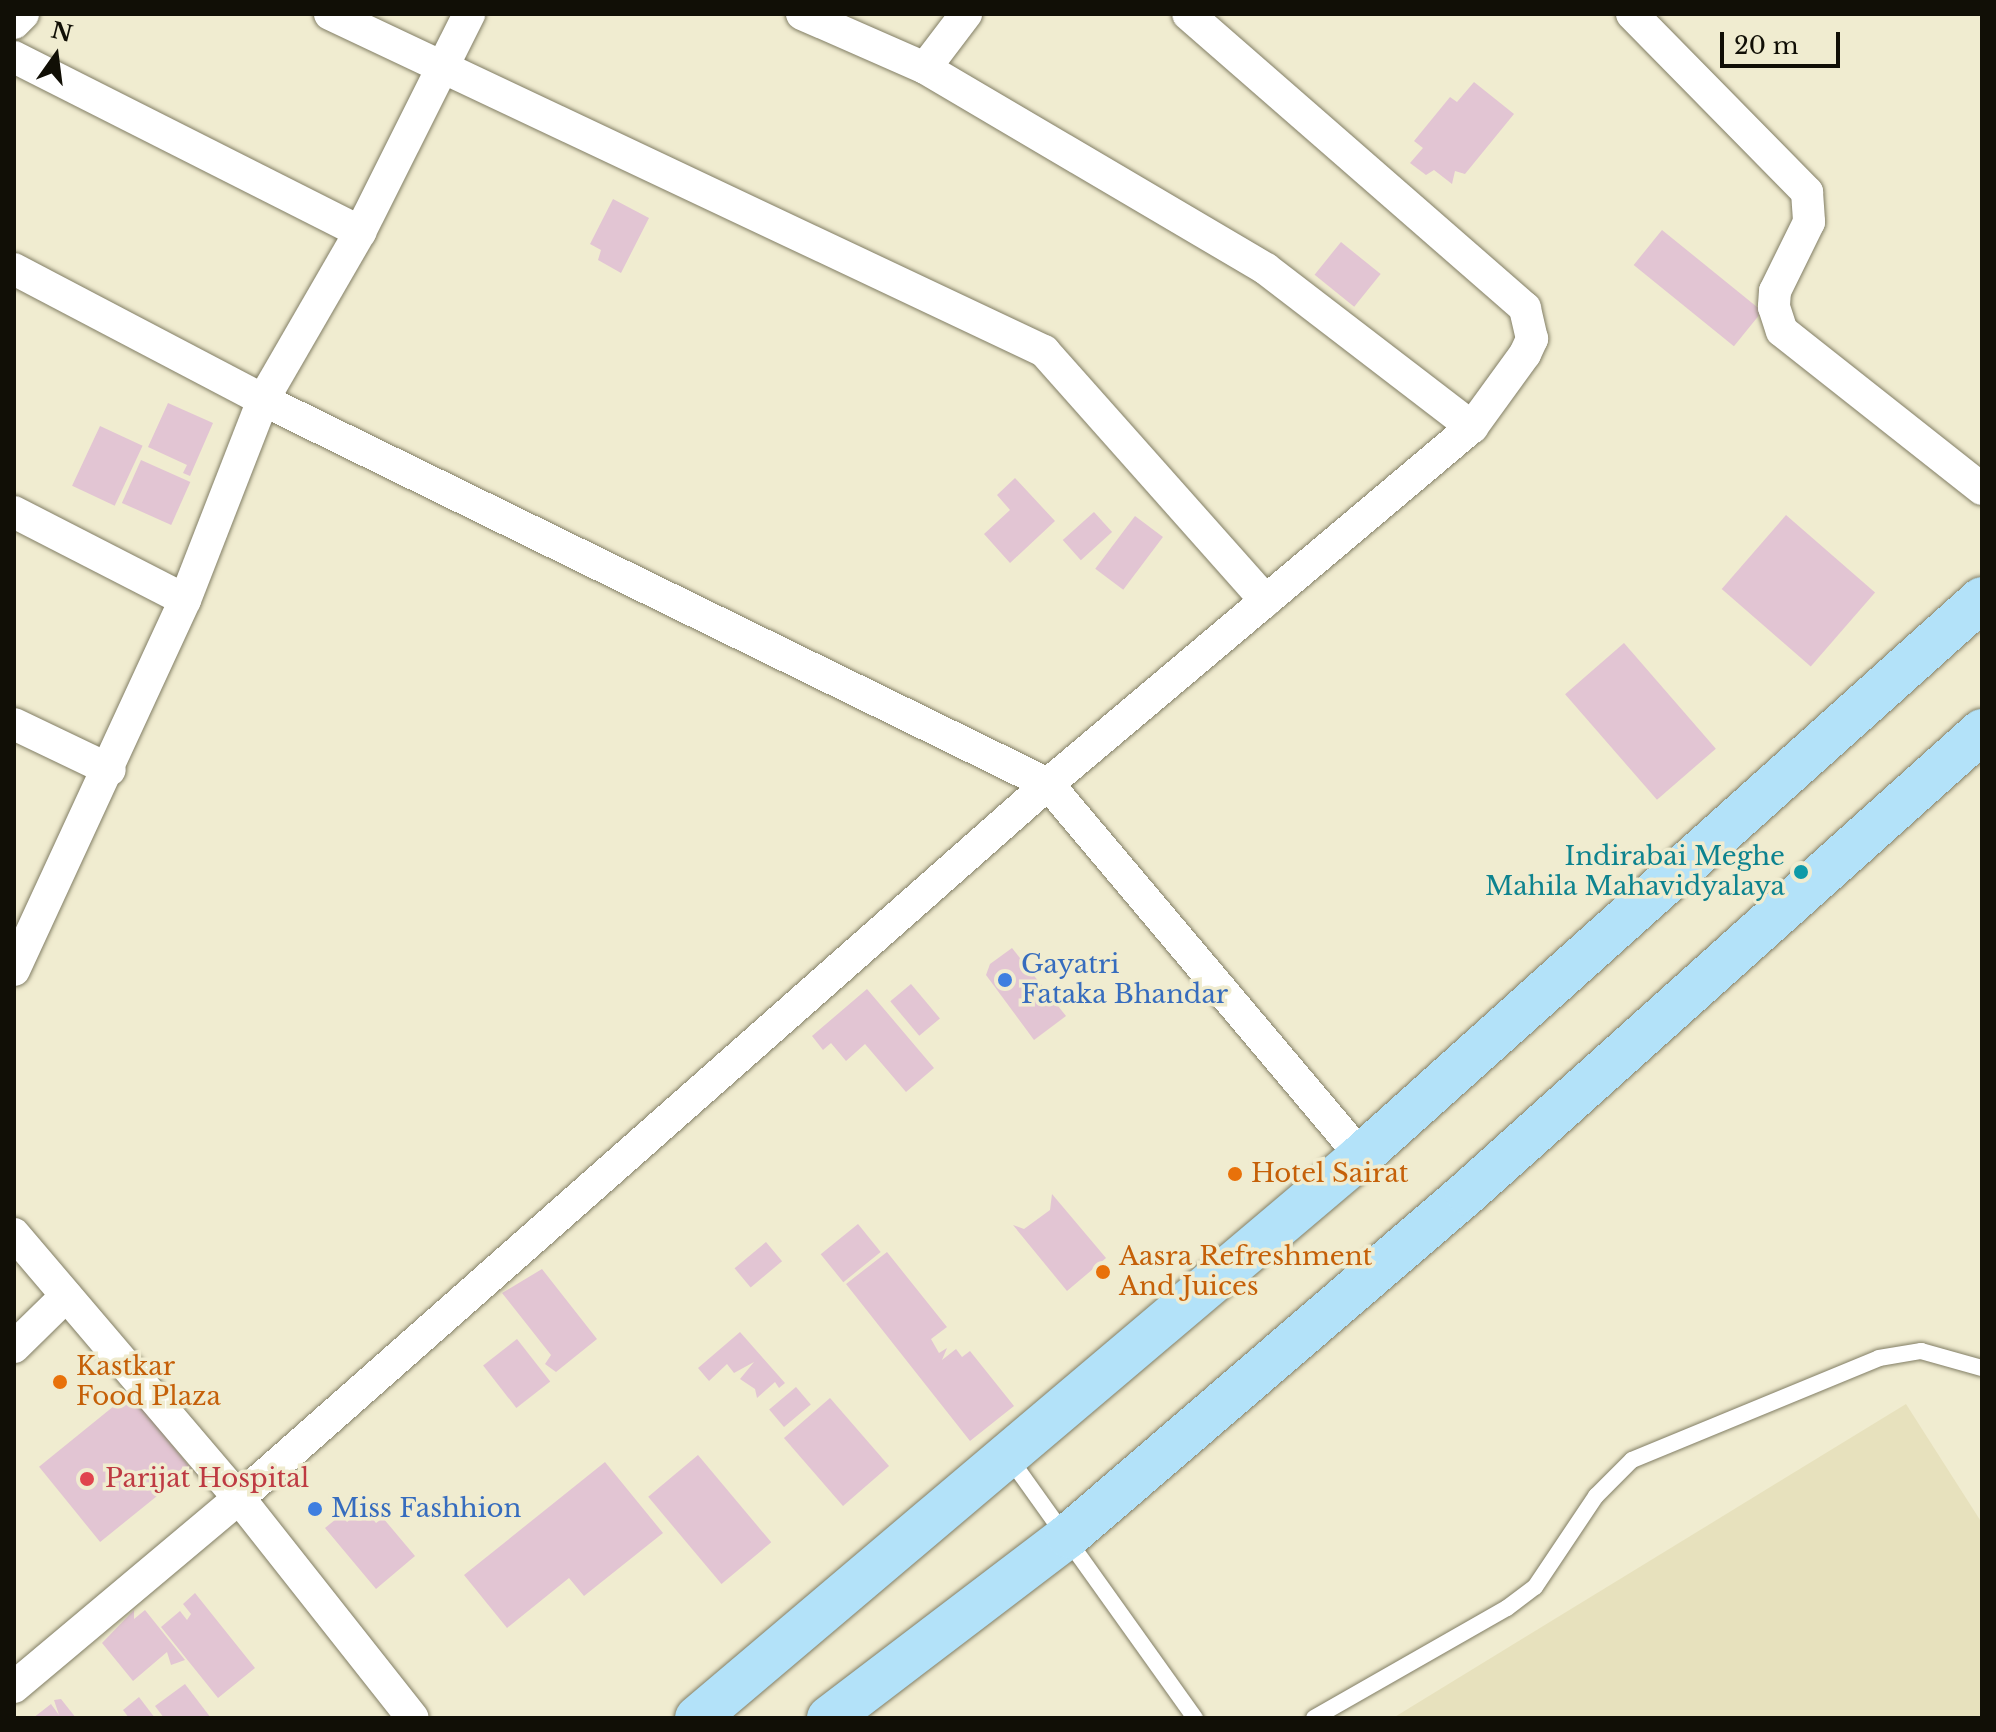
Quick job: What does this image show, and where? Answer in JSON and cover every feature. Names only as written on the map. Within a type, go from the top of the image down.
[{"type":"main road","points":[[697,1718],[1361,1156],[1982,599]]},
{"type":"main road","points":[[829,1718],[1068,1536],[1467,1193],[1982,731]]},
{"type":"street","points":[[14,23],[23,14]]},
{"type":"street","points":[[330,14],[1044,351],[1266,601]]},
{"type":"street","points":[[18,951],[110,770],[185,600],[263,400],[360,232],[469,14]]},
{"type":"street","points":[[802,14],[925,68],[1266,269],[1472,427]]},
{"type":"street","points":[[925,68],[966,14]]},
{"type":"street","points":[[14,1687],[239,1498],[1048,784],[1472,427],[1532,339],[1525,308],[1188,14]]},
{"type":"street","points":[[1636,15],[1807,192],[1809,222],[1775,291],[1774,307],[1782,331],[1982,489]]},
{"type":"street","points":[[14,57],[360,232]]},
{"type":"street","points":[[14,269],[263,400],[1048,784],[1361,1156]]},
{"type":"street","points":[[14,512],[185,600]]},
{"type":"street","points":[[14,724],[110,770]]},
{"type":"street","points":[[14,1234],[239,1498],[413,1718]]},
{"type":"street","points":[[14,1347],[66,1296]]},
{"type":"lane","points":[[1314,1718],[1507,1608],[1535,1587],[1596,1496],[1632,1460],[1879,1358],[1921,1351],[1982,1368]]},
{"type":"lane","points":[[1007,1455],[1068,1536],[1195,1718]]},
{"type":"shaded area","points":[[1906,1404],[1982,1523],[1982,1718],[1393,1718]]},
{"type":"building","points":[[1474,82],[1514,114],[1465,174],[1455,171],[1452,184],[1434,170],[1426,175],[1410,163],[1423,148],[1414,141],[1450,97],[1457,102]]},
{"type":"building","points":[[613,199],[649,218],[621,273],[598,260],[601,250],[590,244]]},
{"type":"building","points":[[1662,230],[1762,311],[1734,346],[1634,265]]},
{"type":"building","points":[[1341,242],[1381,274],[1354,307],[1315,275]]},
{"type":"building","points":[[168,403],[213,423],[190,476],[183,473],[187,465],[148,447]]},
{"type":"building","points":[[100,426],[143,446],[115,506],[72,486]]},
{"type":"building","points":[[141,460],[190,482],[171,525],[122,503]]},
{"type":"building","points":[[1015,478],[1055,521],[1010,563],[984,534],[1010,510],[997,495]]},
{"type":"building","points":[[1094,512],[1112,532],[1081,560],[1063,540]]},
{"type":"building","points":[[1786,515],[1875,592],[1811,666],[1722,589]]},
{"type":"building","points":[[1135,516],[1163,537],[1123,590],[1095,569]]},
{"type":"building","points":[[1624,643],[1716,749],[1657,800],[1565,694]]},
{"type":"building","points":[[1012,948],[1066,1016],[1034,1040],[986,975],[990,964]]},
{"type":"building","points":[[911,984],[940,1018],[919,1036],[890,1001]]},
{"type":"building","points":[[867,989],[934,1068],[906,1092],[865,1044],[846,1061],[831,1043],[823,1050],[812,1036]]},
{"type":"building","points":[[1052,1194],[1106,1258],[1067,1291],[1013,1225],[1024,1229],[1050,1210]]},
{"type":"building","points":[[858,1224],[881,1252],[843,1282],[821,1254]]},
{"type":"building","points":[[766,1242],[782,1261],[751,1288],[735,1268]]},
{"type":"building","points":[[887,1252],[947,1327],[931,1339],[939,1353],[947,1348],[942,1360],[956,1349],[962,1357],[970,1351],[1014,1406],[970,1441],[846,1284]]},
{"type":"building","points":[[542,1269],[597,1339],[556,1372],[545,1364],[551,1355],[502,1293]]},
{"type":"building","points":[[740,1332],[785,1383],[779,1388],[775,1382],[757,1398],[755,1389],[740,1379],[754,1362],[734,1373],[727,1364],[709,1381],[698,1368]]},
{"type":"building","points":[[517,1339],[550,1382],[516,1408],[483,1365]]},
{"type":"building","points":[[796,1387],[811,1405],[784,1427],[769,1409]]},
{"type":"building","points":[[130,1393],[191,1468],[100,1542],[39,1467]]},
{"type":"building","points":[[830,1398],[889,1466],[843,1506],[784,1438]]},
{"type":"building","points":[[698,1455],[771,1542],[721,1584],[648,1497]]},
{"type":"building","points":[[605,1462],[663,1533],[584,1596],[569,1578],[507,1628],[464,1575]]},
{"type":"building","points":[[364,1508],[376,1523],[383,1518],[415,1556],[376,1589],[325,1528],[341,1515],[347,1522]]},
{"type":"building","points":[[195,1593],[255,1668],[218,1698],[161,1627],[180,1611],[187,1620],[191,1614],[183,1604]]},
{"type":"building","points":[[134,1610],[134,1619],[145,1610],[185,1660],[171,1665],[167,1652],[133,1681],[102,1643]]},
{"type":"building","points":[[185,1684],[211,1718],[164,1718],[155,1706]]},
{"type":"building","points":[[139,1697],[155,1718],[129,1718],[123,1710]]},
{"type":"building","points":[[61,1699],[76,1718],[33,1718],[51,1704],[59,1715],[54,1700]]},
{"type":"place","name":"Indirabai Meghe Mahila Mahavidyalaya","points":[[1801,872]]},
{"type":"place","name":"Gayatri Fataka Bhandar","points":[[1005,980]]},
{"type":"place","name":"Hotel Sairat","points":[[1235,1174]]},
{"type":"place","name":"Aasra Refreshment And Juices","points":[[1103,1272]]},
{"type":"place","name":"Kastkar Food Plaza","points":[[60,1382]]},
{"type":"place","name":"Parijat Hospital","points":[[87,1479]]},
{"type":"place","name":"Miss Fashhion","points":[[315,1509]]}]
